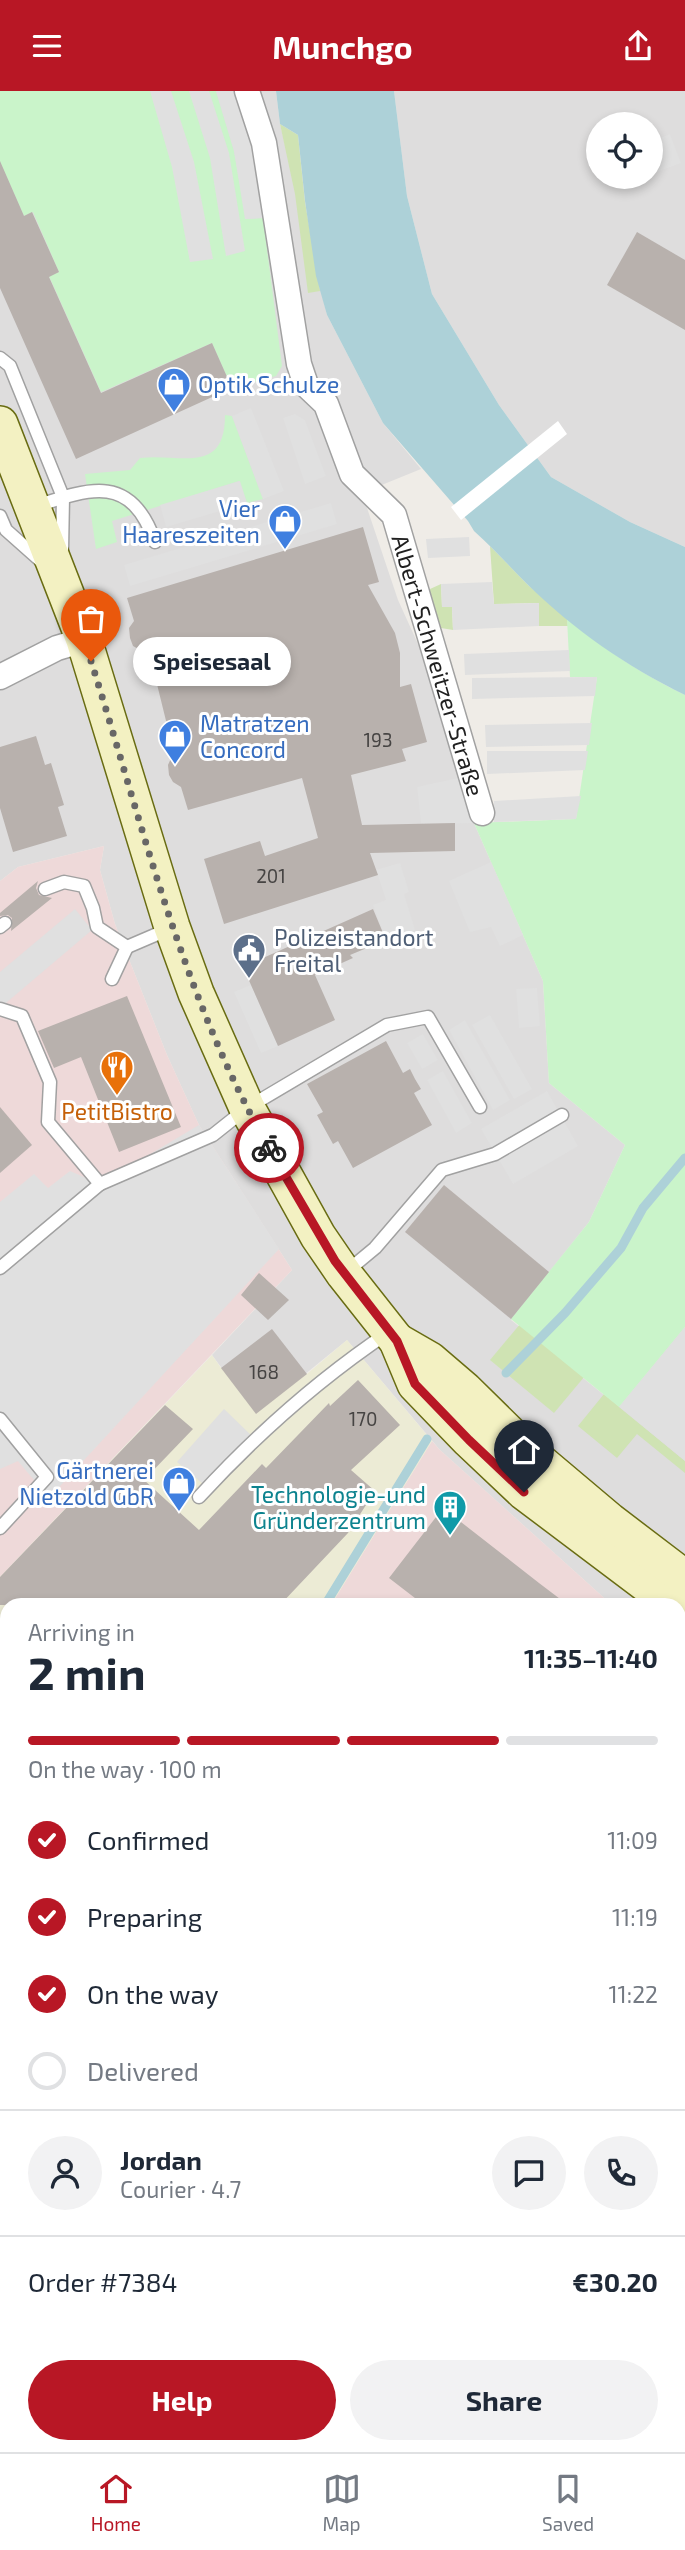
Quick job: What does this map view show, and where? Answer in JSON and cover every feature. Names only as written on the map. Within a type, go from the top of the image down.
[{"type":"street","name":"Albert-Schweitzer-Straße","points":[[247,91],[264,143],[299,364],[306,385],[326,404],[352,474],[394,515],[482,813]]},
{"type":"street","points":[[0,424],[48,502],[61,579],[84,640],[172,927],[205,1015],[247,1108],[318,1236],[393,1336],[415,1384],[524,1492],[665,1598]]},
{"type":"street","points":[[0,677],[57,648],[84,640]]},
{"type":"street","points":[[393,1336],[430,1360],[527,1451],[610,1521],[685,1578]]},
{"type":"lane","points":[[0,358],[10,366],[48,502],[91,490],[110,492],[133,502],[147,520],[155,542]]},
{"type":"lane","points":[[0,516],[6,530],[61,579]]},
{"type":"lane","points":[[45,889],[64,881],[85,886],[97,927],[127,947]]},
{"type":"lane","points":[[112,979],[127,947],[172,927]]},
{"type":"lane","points":[[0,1009],[22,1017],[50,1081],[48,1122],[100,1184]]},
{"type":"lane","points":[[0,1268],[100,1184],[213,1135],[247,1108],[387,1025],[428,1017],[480,1107]]},
{"type":"lane","points":[[344,1274],[375,1248],[442,1170],[495,1154],[562,1115]]},
{"type":"lane","points":[[199,1497],[254,1438],[362,1350],[393,1336]]},
{"type":"lane","points":[[0,1419],[47,1477],[0,1528]]},
{"type":"shaded area","points":[[0,91],[276,91],[280,124],[327,315],[383,423],[421,469],[362,493],[398,600],[433,677],[474,823],[543,981],[549,1083],[625,1145],[589,1222],[511,1320],[619,1407],[685,1327],[685,1598],[604,1598],[440,1450],[347,1340],[256,1414],[212,1355],[292,1270],[199,1125],[167,1055],[115,924],[100,870],[104,846],[18,867],[0,881]]},
{"type":"shaded area","points":[[150,91],[171,91],[194,162],[213,259],[190,262],[172,167]]},
{"type":"shaded area","points":[[189,91],[209,91],[229,153],[245,251],[226,256],[210,158]]},
{"type":"shaded area","points":[[216,91],[234,91],[252,147],[263,218],[245,219],[234,151]]},
{"type":"shaded area","points":[[394,91],[685,91],[685,547],[630,522],[551,477],[499,405],[432,294],[407,196]]},
{"type":"shaded area","points":[[670,134],[681,163],[663,170],[663,137]]},
{"type":"shaded area","points":[[251,408],[284,491],[263,499],[232,416]]},
{"type":"shaded area","points":[[295,414],[305,420],[326,476],[305,484],[283,418]]},
{"type":"shaded area","points":[[240,481],[247,503],[166,527],[160,505]]},
{"type":"shaded area","points":[[331,503],[337,524],[130,586],[124,565]]},
{"type":"shaded area","points":[[469,537],[470,556],[428,558],[426,539]]},
{"type":"shaded area","points":[[492,582],[494,604],[539,603],[539,626],[453,630],[452,607],[442,607],[441,584]]},
{"type":"shaded area","points":[[569,650],[570,671],[465,675],[464,654]]},
{"type":"shaded area","points":[[597,677],[595,696],[472,699],[472,678]]},
{"type":"shaded area","points":[[592,723],[589,745],[486,747],[485,725]]},
{"type":"shaded area","points":[[487,751],[588,751],[585,770],[487,774]]},
{"type":"shaded area","points":[[463,777],[474,823],[421,824],[417,787]]},
{"type":"shaded area","points":[[581,796],[576,819],[494,822],[494,801]]},
{"type":"shaded area","points":[[104,846],[100,870],[115,924],[167,1055],[199,1125],[292,1270],[0,1577],[0,881],[18,867]]},
{"type":"shaded area","points":[[491,862],[523,935],[500,946],[491,927],[470,932],[449,881]]},
{"type":"shaded area","points":[[400,863],[409,892],[404,894],[415,930],[386,940],[373,905],[386,900],[376,870]]},
{"type":"shaded area","points":[[75,909],[92,930],[0,1008],[0,972]]},
{"type":"shaded area","points":[[251,985],[278,1046],[261,1053],[234,992]]},
{"type":"shaded area","points":[[537,988],[540,1026],[519,1028],[516,989]]},
{"type":"shaded area","points":[[490,1015],[532,1089],[514,1099],[472,1025]]},
{"type":"shaded area","points":[[465,1020],[510,1100],[493,1110],[449,1030]]},
{"type":"shaded area","points":[[423,1034],[438,1060],[422,1069],[407,1043]]},
{"type":"shaded area","points":[[443,1071],[472,1123],[456,1133],[427,1080]]},
{"type":"shaded area","points":[[547,1091],[578,1146],[513,1184],[481,1129]]},
{"type":"shaded area","points":[[199,1125],[279,1249],[49,1498],[18,1461],[0,1469],[0,1202],[34,1174],[48,1188],[70,1171],[100,1184]]},
{"type":"shaded area","points":[[685,1327],[685,1461],[619,1407]]},
{"type":"shaded area","points":[[224,1409],[254,1438],[208,1488],[177,1462]]},
{"type":"shaded area","points":[[432,1441],[604,1598],[335,1598]]},
{"type":"green space","points":[[0,91],[216,91],[234,151],[246,219],[263,218],[282,366],[276,376],[232,388],[212,343],[101,392],[49,276],[59,272],[33,212],[24,216],[0,162]]},
{"type":"green space","points":[[280,124],[298,135],[305,202],[320,291],[308,293],[295,194]]},
{"type":"green space","points":[[225,415],[232,416],[263,499],[247,503],[239,481],[112,521],[117,542],[96,549],[85,474],[130,470],[140,458],[184,458],[209,454],[217,447],[223,434]]},
{"type":"green space","points":[[490,546],[528,585],[567,619],[568,626],[539,626],[538,603],[494,604]]},
{"type":"green space","points":[[441,584],[442,607],[452,606],[453,630],[441,628],[430,594],[430,589]]},
{"type":"green space","points":[[567,619],[624,660],[685,695],[685,1327],[619,1407],[511,1319],[589,1222],[625,1145],[549,1083],[543,981],[474,823],[576,819],[597,677],[570,677]]},
{"type":"green space","points":[[613,1213],[626,1327],[554,1413],[490,1360]]},
{"type":"green space","points":[[347,1340],[432,1441],[335,1598],[0,1598],[0,1577],[212,1355],[221,1368],[307,1374]]},
{"type":"green space","points":[[604,1394],[685,1461],[685,1473],[637,1434],[617,1458],[578,1426]]},
{"type":"water","points":[[276,91],[394,91],[407,196],[432,294],[499,405],[551,477],[630,522],[685,547],[685,695],[602,646],[545,601],[474,531],[383,423],[327,315],[316,276],[298,135],[280,124]]},
{"type":"pier","points":[[558,421],[567,434],[461,520],[451,507]]},
{"type":"building","points":[[0,161],[24,216],[32,212],[59,272],[49,277],[101,393],[212,343],[232,388],[76,459],[0,288]]},
{"type":"building","points":[[637,232],[685,260],[685,330],[607,285]]},
{"type":"building","points":[[363,527],[379,582],[368,585],[395,633],[400,653],[400,687],[411,684],[427,742],[402,749],[406,761],[351,775],[362,825],[455,823],[455,851],[370,853],[378,875],[224,924],[204,859],[260,841],[265,856],[318,838],[302,778],[188,810],[181,787],[173,782],[169,775],[168,765],[172,756],[167,738],[170,737],[153,668],[148,670],[142,651],[133,646],[130,638],[129,628],[134,621],[127,598]]},
{"type":"building","points":[[36,736],[45,765],[51,763],[64,805],[58,807],[67,836],[13,852],[0,808],[0,747]]},
{"type":"building","points":[[38,881],[36,888],[39,895],[52,898],[11,931],[12,918],[8,915],[0,916],[0,913]]},
{"type":"building","points":[[373,909],[386,940],[350,955],[353,958],[315,975],[335,1020],[278,1046],[243,967]]},
{"type":"building","points":[[127,996],[181,1127],[119,1152],[81,1057],[54,1068],[38,1031]]},
{"type":"building","points":[[386,1041],[403,1073],[410,1069],[421,1089],[414,1093],[432,1125],[353,1168],[338,1141],[333,1144],[317,1115],[323,1112],[307,1084]]},
{"type":"building","points":[[0,1107],[32,1145],[0,1173]]},
{"type":"building","points":[[444,1185],[549,1272],[511,1319],[405,1232]]},
{"type":"building","points":[[259,1273],[289,1300],[268,1320],[241,1295]]},
{"type":"building","points":[[272,1329],[307,1374],[256,1414],[221,1368]]},
{"type":"building","points":[[358,1380],[400,1425],[351,1470],[375,1491],[348,1533],[287,1598],[0,1598],[0,1577],[165,1405],[193,1429],[144,1480],[199,1530],[262,1464],[266,1468],[329,1403],[330,1406]]},
{"type":"building","name":"Technologie-und Gründerzentrum","points":[[443,1508],[559,1598],[415,1598],[389,1578]]},
{"type":"waterway","points":[[506,1373],[565,1313],[621,1248],[643,1208],[685,1158]]},
{"type":"waterway","points":[[329,1598],[427,1439]]},
{"type":"way so far","points":[[91,661],[172,927],[196,993],[235,1083],[269,1148]]},
{"type":"place","name":"Optik Schulze","points":[[174,414]]},
{"type":"place","name":"Vier Haareszeiten","points":[[285,551]]},
{"type":"place","name":"Speisesaal","points":[[91,661]]},
{"type":"place","name":"Matratzen Concord","points":[[175,766]]},
{"type":"place","name":"Polizeistandort Freital","points":[[249,980]]},
{"type":"place","name":"PetitBistro","points":[[117,1097]]},
{"type":"place","name":"Gärtnerei Nietzold GbR","points":[[179,1513]]},
{"type":"place","name":"Technologie-und Gründerzentrum","points":[[450,1537]]},
{"type":"route","points":[[269,1148],[318,1236],[397,1341],[415,1384],[524,1492]]}]
